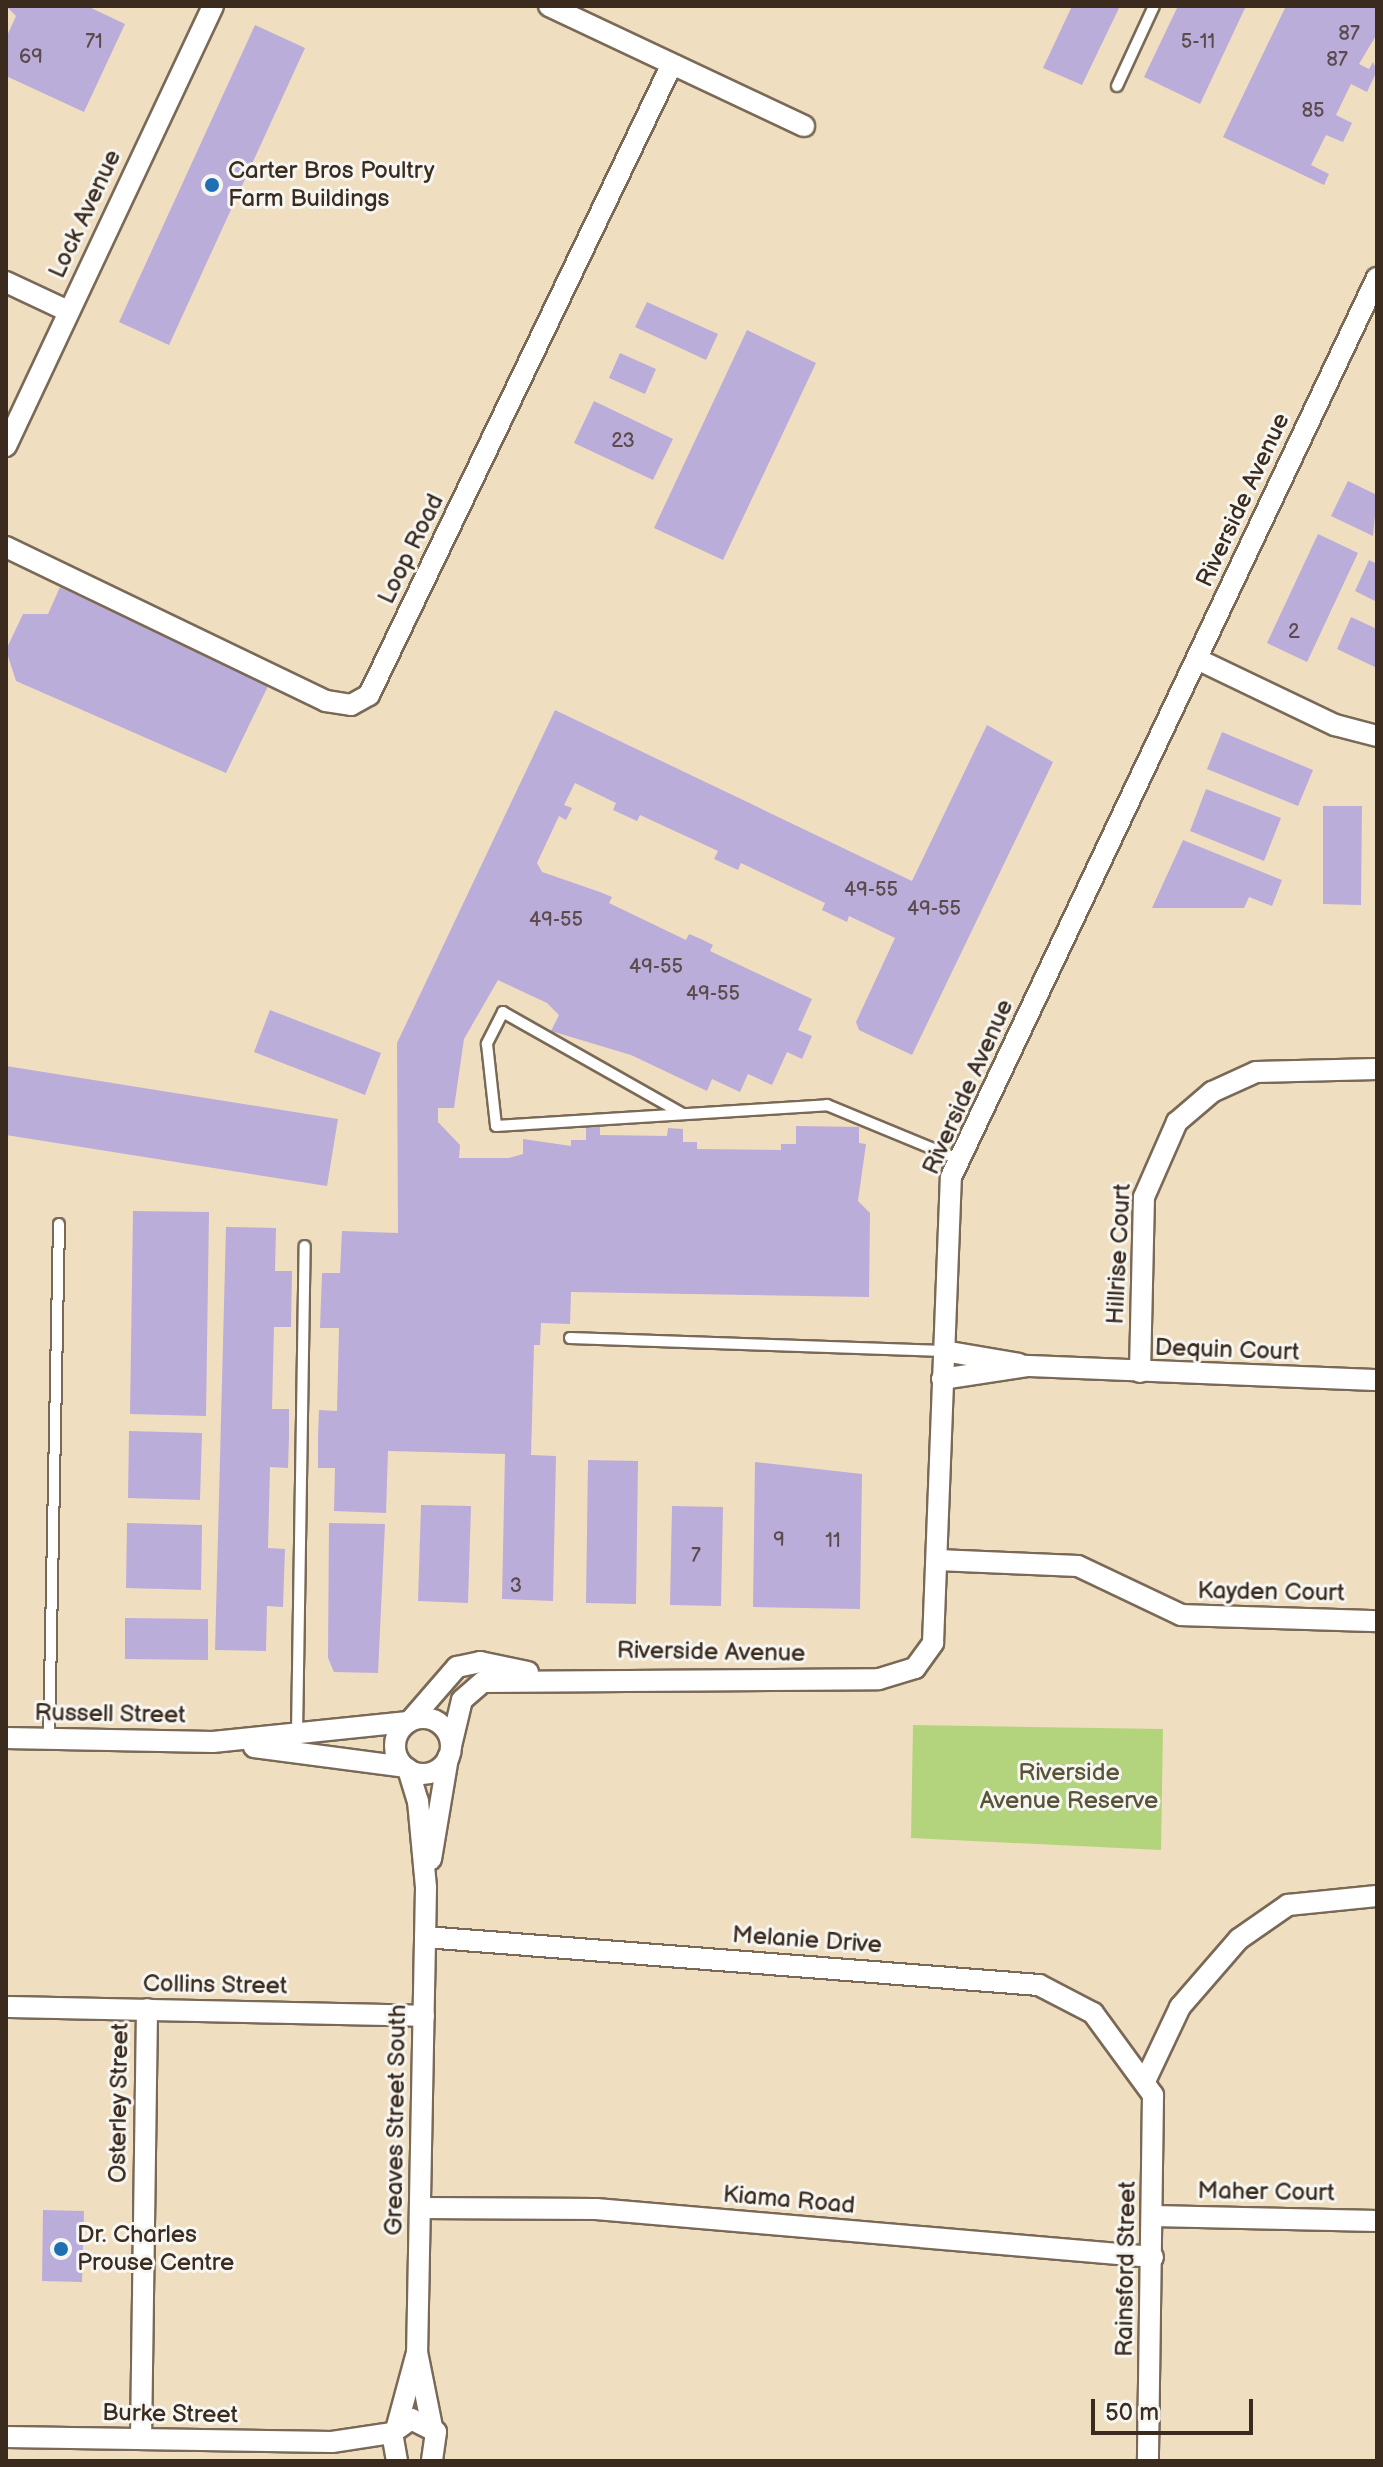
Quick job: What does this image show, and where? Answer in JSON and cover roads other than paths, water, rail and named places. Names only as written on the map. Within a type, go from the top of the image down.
[{"type":"street","name":"Lock Avenue","points":[[6,446],[213,6]]},
{"type":"street","points":[[549,6],[804,126]]},
{"type":"street","name":"Loop Road","points":[[6,547],[326,701],[351,705],[369,695],[672,64]]},
{"type":"street","name":"Riverside Avenue","points":[[450,1751],[462,1700],[483,1682],[549,1676],[879,1679],[915,1668],[933,1643],[948,1193],[958,1159],[1377,278]]},
{"type":"street","points":[[6,282],[68,311]]},
{"type":"street","points":[[1197,659],[1335,725],[1377,736]]},
{"type":"street","name":"Hillrise Court","points":[[1140,1372],[1144,1197],[1177,1122],[1212,1092],[1256,1072],[1377,1069]]},
{"type":"street","name":"Dequin Court","points":[[944,1351],[1027,1366],[1377,1380]]},
{"type":"street","name":"Dequin Court","points":[[942,1379],[1027,1366]]},
{"type":"street","name":"Kayden Court","points":[[937,1560],[1078,1566],[1181,1615],[1377,1621]]},
{"type":"street","name":"Riverside Avenue","points":[[409,1721],[457,1667],[480,1662],[549,1676]]},
{"type":"street","points":[[409,1721],[437,1721],[450,1751],[428,1773],[406,1768],[395,1742],[409,1721]]},
{"type":"street","name":"Russell Street","points":[[6,1738],[297,1743],[409,1721]]},
{"type":"street","name":"Russell Street","points":[[297,1743],[406,1768]]},
{"type":"street","name":"Greaves Street South","points":[[433,2461],[439,2443],[432,2427],[417,2352],[426,1888],[450,1751]]},
{"type":"street","name":"Greaves Street South","points":[[406,1768],[426,1888]]},
{"type":"street","points":[[1146,2079],[1180,2007],[1239,1939],[1288,1905],[1377,1896]]},
{"type":"street","name":"Melanie Drive","points":[[425,1937],[1039,1985],[1093,2013],[1146,2079]]},
{"type":"street","name":"Collins Street","points":[[6,2007],[424,2016]]},
{"type":"street","name":"Osterley Street","points":[[141,2439],[147,2009]]},
{"type":"street","name":"Rainsford Street","points":[[1146,2079],[1153,2095],[1148,2461]]},
{"type":"street","name":"Kiama Road","points":[[420,2208],[596,2209],[1153,2257]]},
{"type":"street","name":"Maher Court","points":[[1153,2216],[1377,2221]]},
{"type":"street","name":"Greaves Street South","points":[[395,2459],[394,2430],[417,2352]]},
{"type":"street","name":"Burke Street","points":[[6,2437],[332,2442],[394,2430],[419,2419],[432,2427]]},
{"type":"street","name":"Burke Street","points":[[332,2442],[395,2459]]},
{"type":"lane","points":[[1117,86],[1154,6]]},
{"type":"lane","points":[[683,1114],[503,1012],[487,1044],[496,1126],[827,1105],[958,1159]]},
{"type":"lane","points":[[49,1739],[59,1224]]},
{"type":"lane","points":[[297,1743],[305,1246]]},
{"type":"lane","points":[[570,1338],[944,1351]]},
{"type":"place","name":"Carter Bros Poultry Farm Buildings","points":[[212,185]]},
{"type":"place","name":"Dr. Charles Prouse Centre","points":[[61,2249]]},
{"type":"park label","name":"Riverside Avenue Reserve","points":[[1069,1787]]}]
